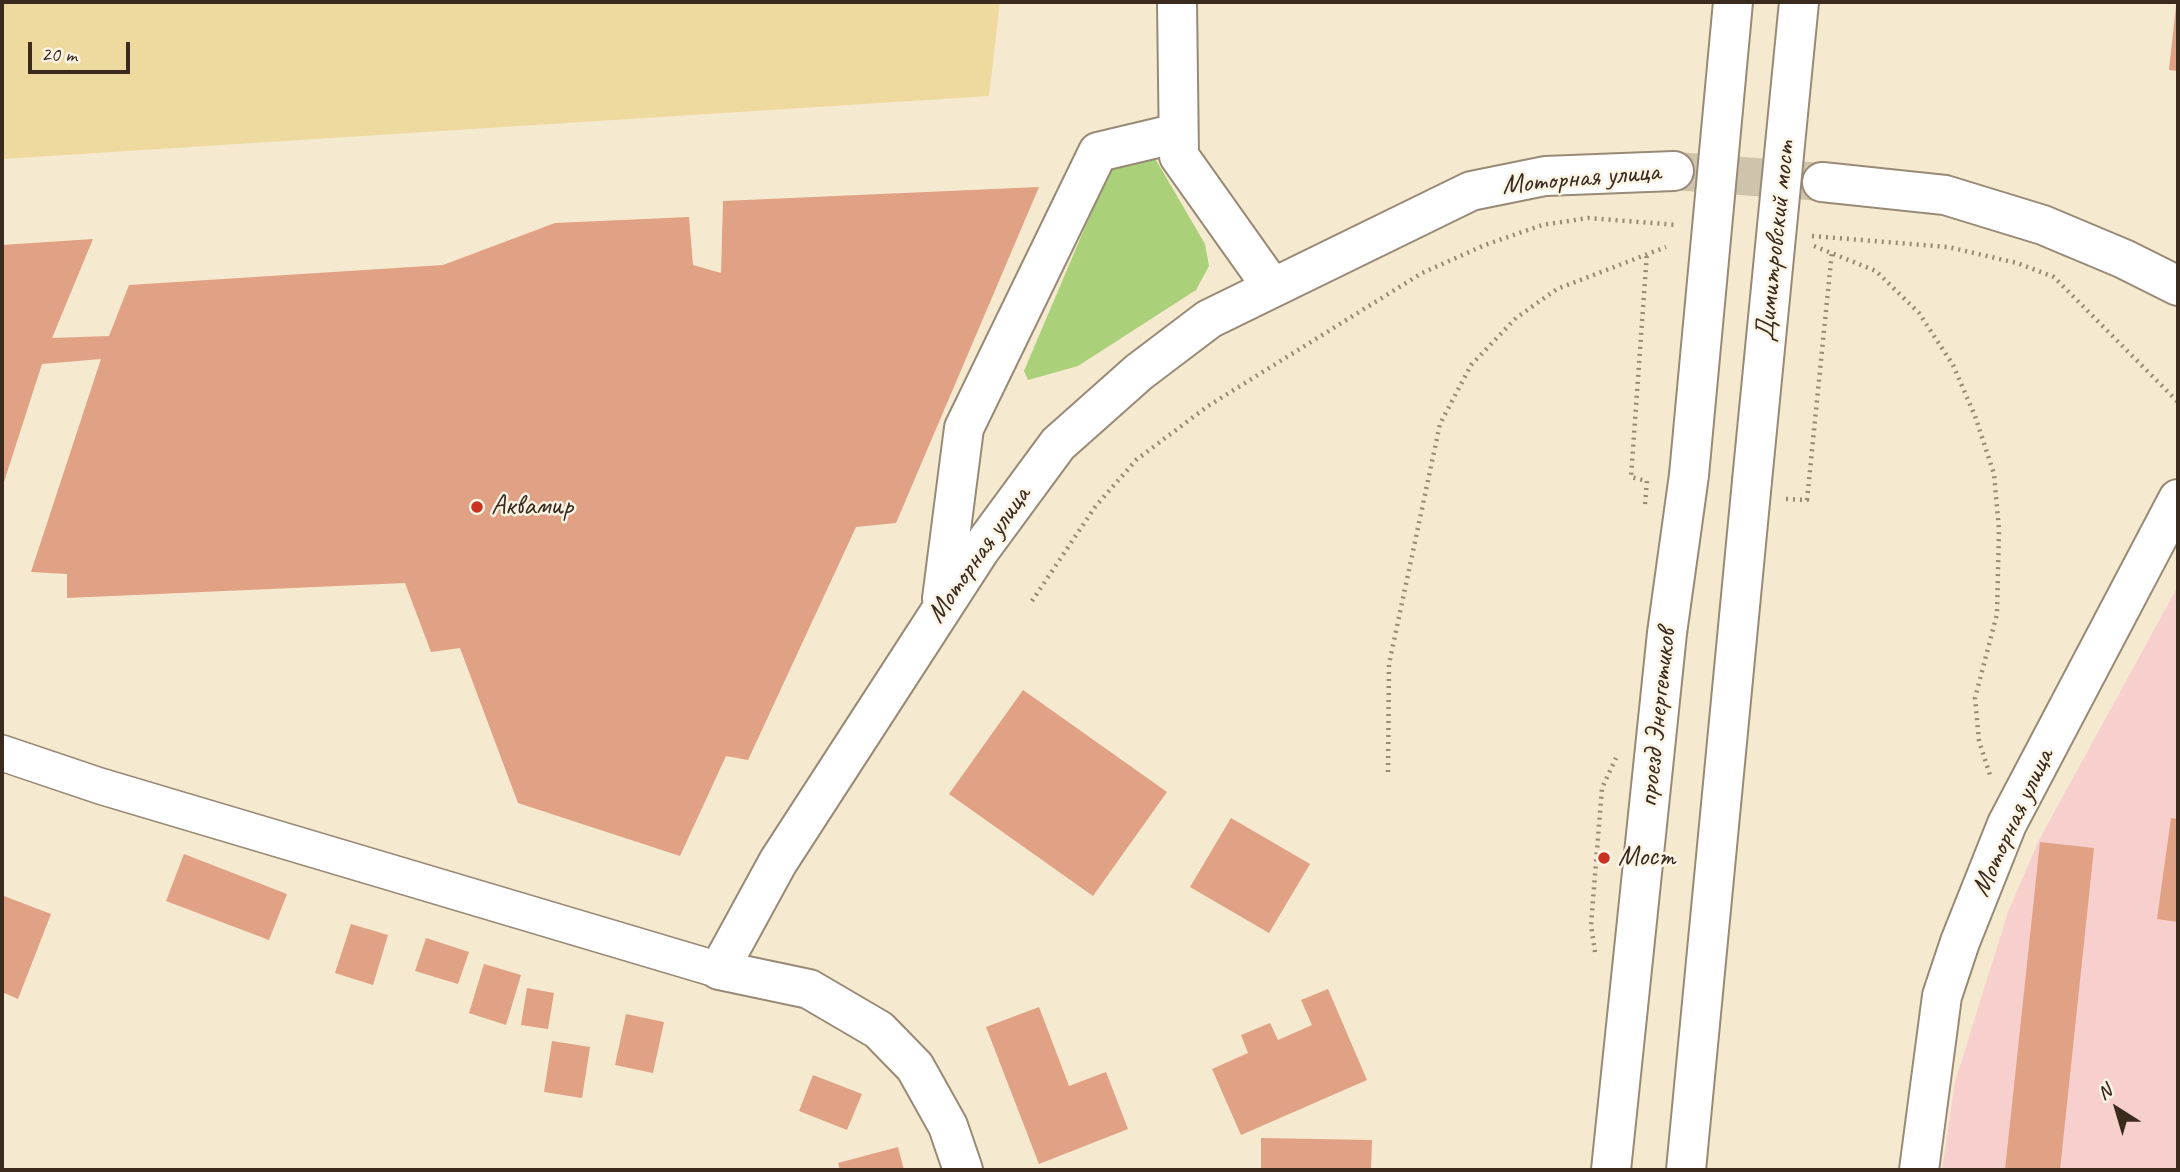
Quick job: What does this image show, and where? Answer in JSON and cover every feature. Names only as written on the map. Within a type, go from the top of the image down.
[{"type":"street","points":[[1177,2],[1179,156],[1272,287]]},
{"type":"street","name":"проезд Энергетиков","points":[[1611,1170],[1665,647],[1689,475],[1733,2]]},
{"type":"street","name":"Димитровский мост","points":[[1686,1170],[1799,2]]},
{"type":"street","points":[[941,608],[964,428],[1098,152],[1178,134]]},
{"type":"street","name":"Моторная улица","points":[[719,970],[778,862],[941,608],[1058,444],[1139,372],[1209,319],[1471,191],[1545,176],[1674,171]]},
{"type":"street","points":[[1822,183],[1945,195],[2043,225],[2124,258],[2178,286]]},
{"type":"street","name":"Моторная улица","points":[[1919,1170],[1942,996],[2007,824],[2178,499]]},
{"type":"street","points":[[2,753],[100,786],[719,970],[809,989],[879,1030],[915,1067],[948,1126],[963,1170]]},
{"type":"path","points":[[1032,601],[1095,507],[1136,460],[1208,406],[1422,273],[1485,244],[1542,225],[1588,218],[1688,226]]},
{"type":"path","points":[[1809,236],[1948,247],[2017,263],[2053,276],[2178,402]]},
{"type":"path","points":[[1814,246],[1876,271],[1919,313],[1952,365],[1975,416],[1994,474],[1999,529],[1997,614],[1975,698],[1979,741],[2007,824]]},
{"type":"path","points":[[1388,772],[1389,664],[1440,424],[1471,365],[1516,318],[1557,289],[1647,252],[1666,247]]},
{"type":"path","points":[[1807,500],[1832,251]]},
{"type":"path","points":[[1631,477],[1647,252]]},
{"type":"shaded area","points":[[2178,586],[2178,1170],[1942,1170],[1955,1082],[2008,912],[2039,840]]},
{"type":"green space","points":[[1142,153],[1156,160],[1205,244],[1209,266],[1196,290],[1078,366],[1028,380],[1024,371],[1108,173],[1119,161]]},
{"type":"sand","points":[[2,2],[1000,2],[989,96],[2,159]]},
{"type":"building","points":[[2178,6],[2178,71],[2169,70]]},
{"type":"building","name":"Аквамир","points":[[1039,187],[896,523],[856,527],[748,760],[726,756],[680,856],[518,803],[460,648],[431,652],[405,583],[67,598],[67,574],[31,572],[101,359],[42,364],[2,488],[2,245],[93,239],[52,338],[109,336],[129,285],[443,265],[555,223],[689,217],[693,265],[721,273],[723,201]]},
{"type":"building","points":[[1023,690],[1167,792],[1093,896],[949,794]]},
{"type":"building","points":[[1231,818],[1310,864],[1269,933],[1190,887]]},
{"type":"building","points":[[2171,818],[2178,819],[2178,922],[2157,919]]},
{"type":"building","points":[[2040,842],[2094,848],[2060,1170],[2005,1170]]},
{"type":"building","points":[[184,854],[287,894],[269,940],[166,901]]},
{"type":"building","points":[[4,896],[51,914],[18,999],[2,992]]},
{"type":"building","points":[[351,924],[388,935],[373,985],[335,973]]},
{"type":"building","points":[[426,938],[469,952],[458,984],[415,971]]},
{"type":"building","points":[[484,964],[521,975],[506,1025],[469,1013]]},
{"type":"building","points":[[527,988],[554,993],[548,1029],[521,1025]]},
{"type":"building","points":[[1328,989],[1367,1080],[1241,1135],[1212,1069],[1248,1053],[1241,1035],[1270,1023],[1278,1040],[1312,1025],[1301,1000]]},
{"type":"building","points":[[1039,1007],[1069,1086],[1106,1072],[1128,1129],[1039,1164],[986,1027]]},
{"type":"building","points":[[626,1014],[664,1022],[653,1073],[615,1065]]},
{"type":"building","points":[[552,1041],[590,1047],[582,1098],[544,1092]]},
{"type":"building","points":[[813,1075],[862,1094],[847,1130],[799,1111]]},
{"type":"building","points":[[1261,1138],[1372,1140],[1371,1170],[1261,1170]]},
{"type":"building","points":[[898,1147],[904,1170],[840,1170],[838,1163]]},
{"type":"tunnel","points":[[1674,171],[1822,182]]},
{"type":"place","name":"Аквамир","points":[[477,507]]},
{"type":"place","name":"Мост","points":[[1604,858]]}]
